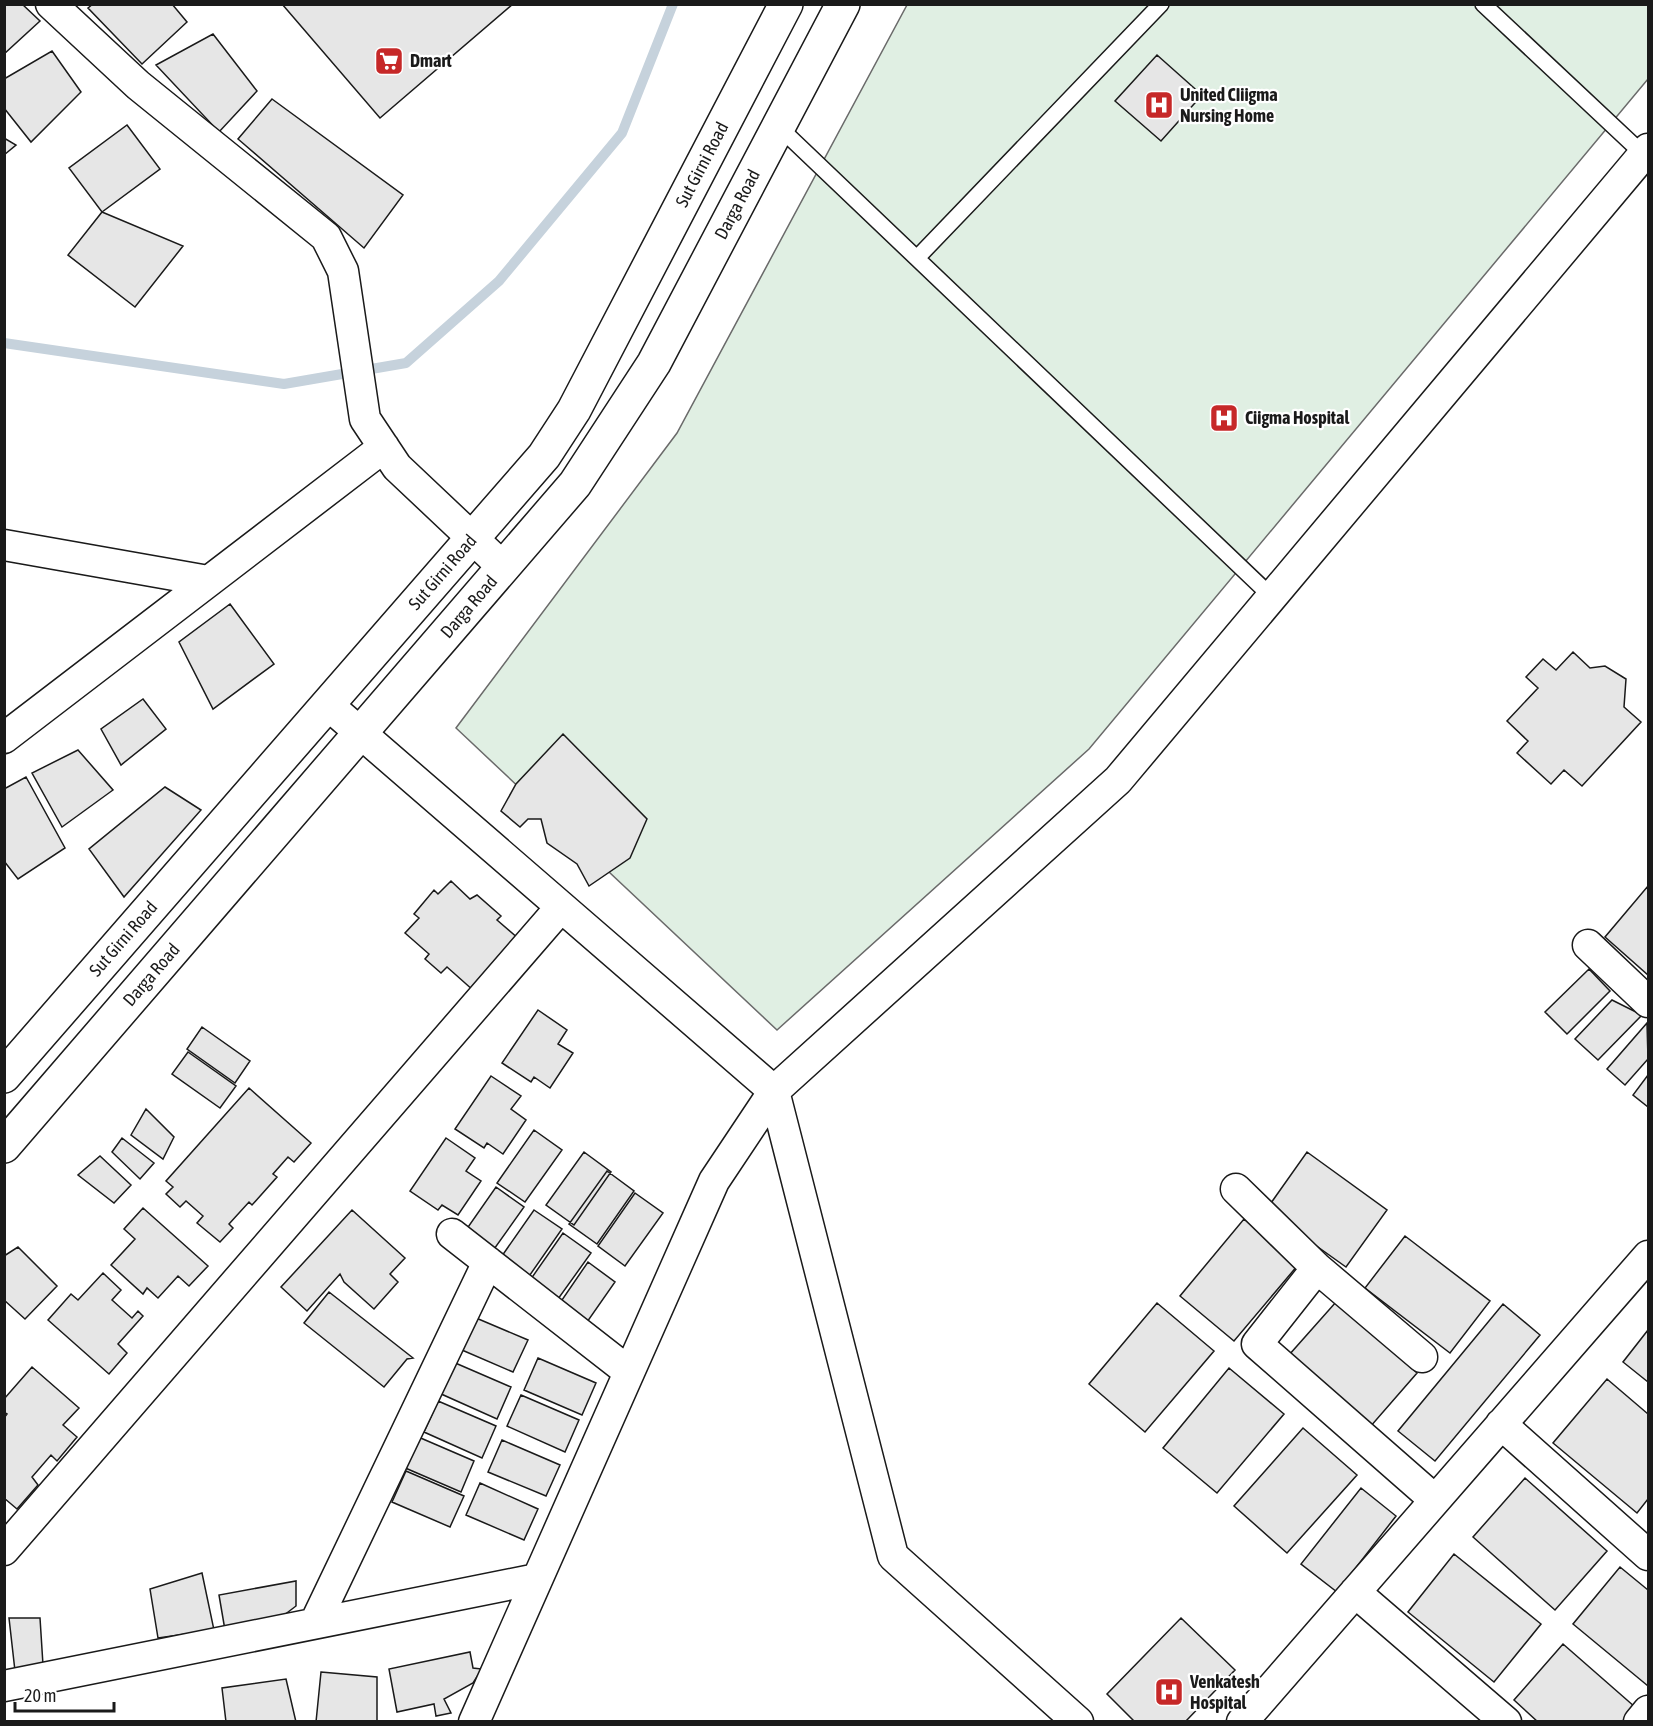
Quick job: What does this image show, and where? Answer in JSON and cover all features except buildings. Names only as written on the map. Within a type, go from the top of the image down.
[{"type":"main road","name":"Sut Girni Road","points":[[4,1076],[544,456],[574,410],[786,4]]},
{"type":"main road","name":"Darga Road","points":[[4,1146],[575,484],[654,363],[843,4]]},
{"type":"street","points":[[51,4],[138,86],[326,237],[343,271],[365,419],[397,467],[504,568]]},
{"type":"street","points":[[474,1722],[714,1181],[774,1091],[1118,780],[1646,152]]},
{"type":"street","points":[[4,738],[384,447]]},
{"type":"street","points":[[4,545],[208,582]]},
{"type":"street","points":[[327,704],[774,1091],[893,1556],[1078,1722]]},
{"type":"street","points":[[4,1550],[561,907]]},
{"type":"street","points":[[1588,945],[1648,1002]]},
{"type":"street","points":[[1236,1189],[1317,1268],[1422,1357]]},
{"type":"street","points":[[452,1234],[629,1372]]},
{"type":"street","points":[[1242,1722],[1648,1256]]},
{"type":"street","points":[[315,1623],[488,1262]]},
{"type":"street","points":[[1317,1268],[1257,1344],[1435,1500]]},
{"type":"street","points":[[1502,1424],[1648,1555]]},
{"type":"street","points":[[4,1686],[537,1579]]},
{"type":"street","points":[[1355,1592],[1506,1722]]},
{"type":"street","points":[[1639,1722],[1648,1711]]},
{"type":"lane","points":[[916,258],[1161,4]]},
{"type":"lane","points":[[1483,4],[1646,152]]},
{"type":"lane","points":[[779,127],[1272,597]]},
{"type":"green space","points":[[907,5],[1648,5],[1648,79],[1089,749],[777,1030],[456,728],[677,433]]},
{"type":"waterway","points":[[4,343],[284,384],[406,363],[499,281],[622,133],[673,4]]},
{"type":"place","name":"Dmart","points":[[389,61]]},
{"type":"place","name":"United CIiigma Nursing Home","points":[[1159,105]]},
{"type":"place","name":"Ciigma Hospital","points":[[1224,418]]},
{"type":"place","name":"Venkatesh Hospital","points":[[1169,1692]]}]
